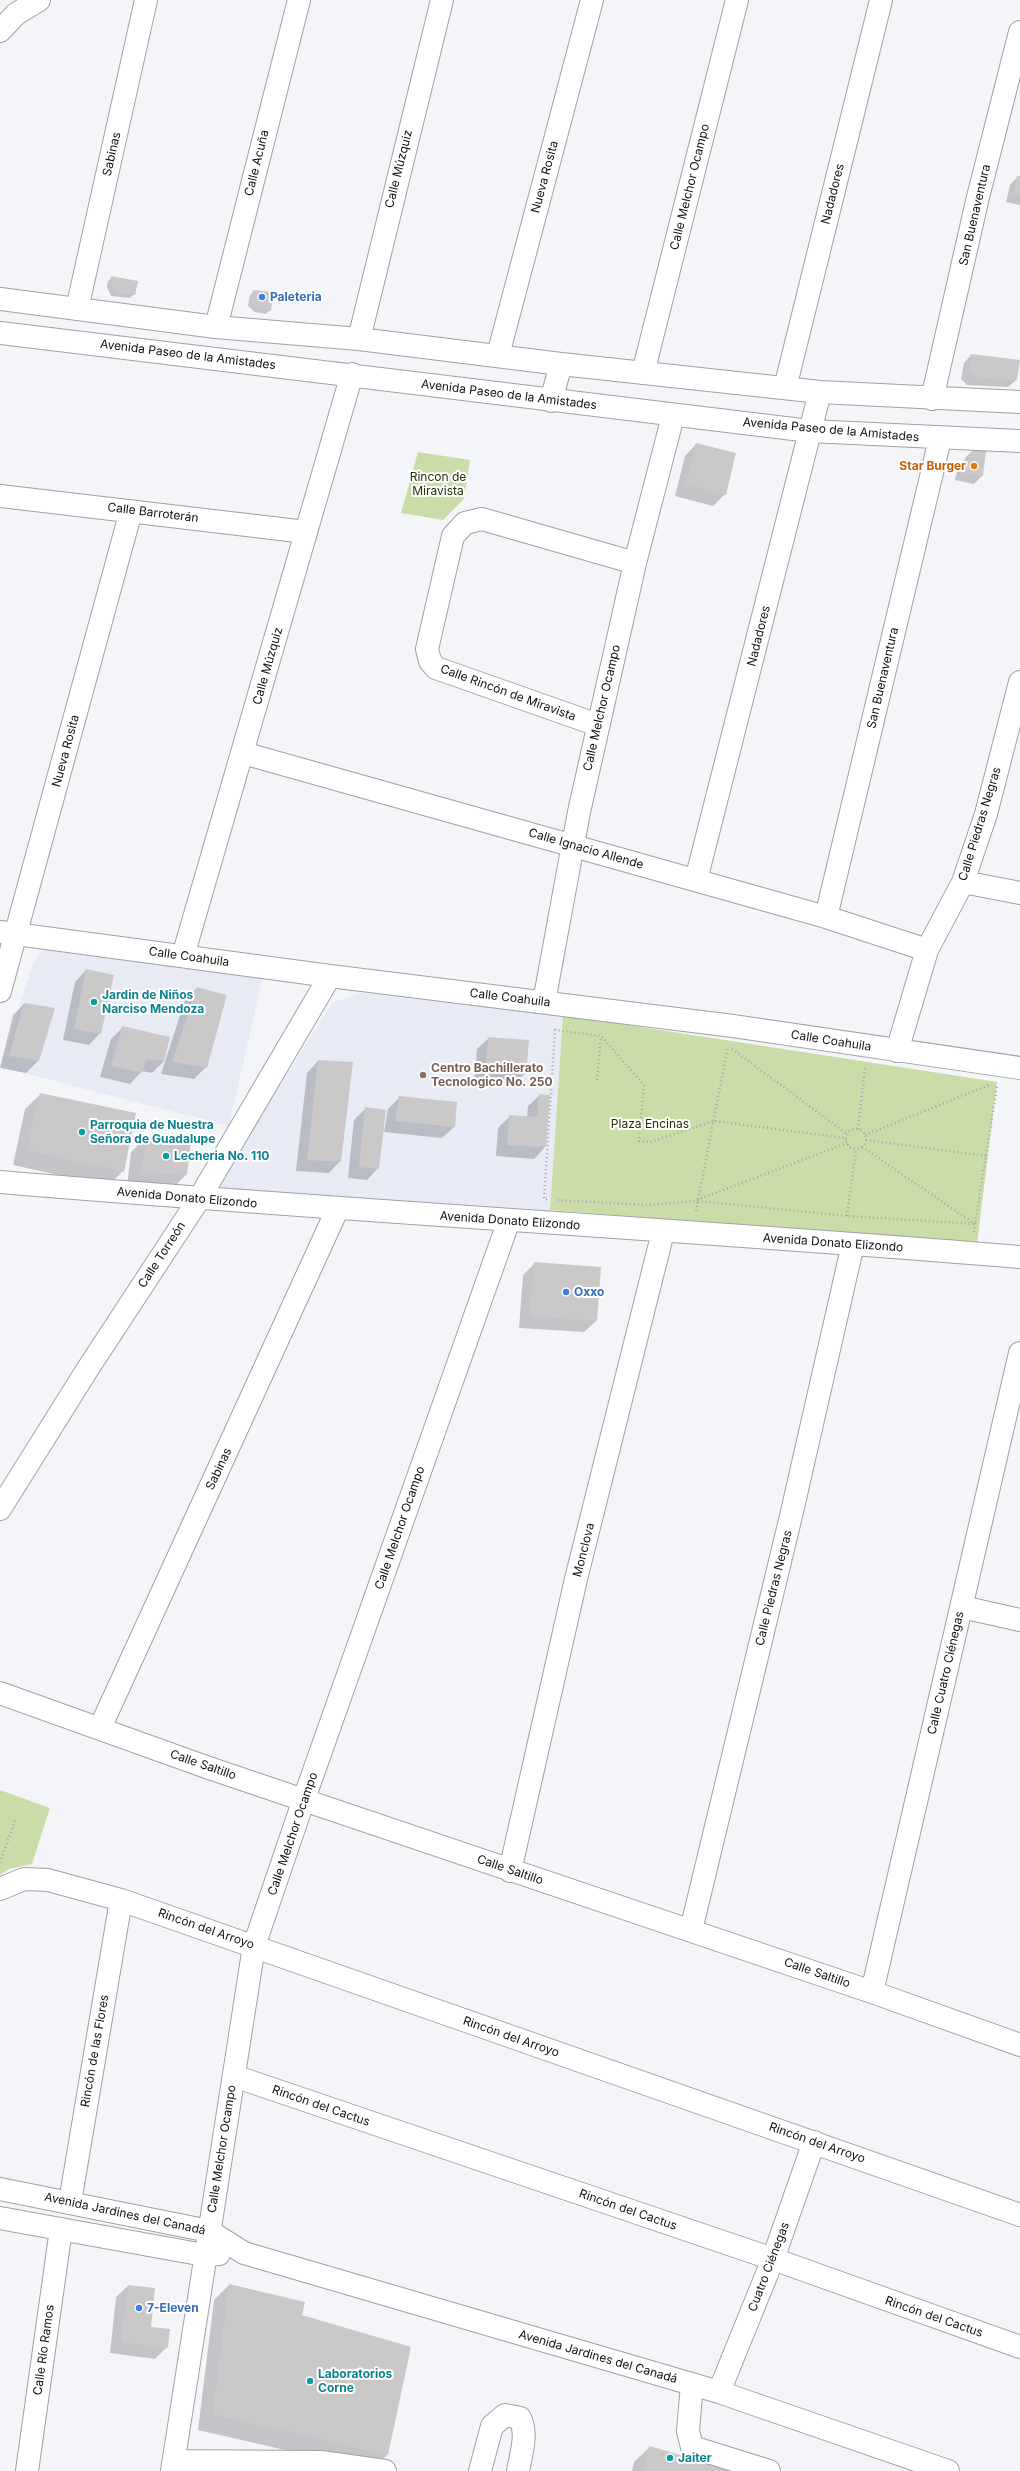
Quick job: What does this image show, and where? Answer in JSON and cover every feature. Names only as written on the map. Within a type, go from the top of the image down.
[{"type":"street","points":[[0,31],[16,14],[39,0]]},
{"type":"street","name":"Sabinas","points":[[77,309],[146,0]]},
{"type":"street","name":"Calle Acuña","points":[[216,327],[299,0]]},
{"type":"street","name":"Calle Múzquiz","points":[[359,339],[442,0]]},
{"type":"street","name":"Nueva Rosita","points":[[498,355],[592,0]]},
{"type":"street","name":"Calle Melchor Ocampo","points":[[643,373],[737,0]]},
{"type":"street","name":"Nadadores","points":[[785,388],[881,0]]},
{"type":"street","name":"San Buenaventura","points":[[932,399],[978,197],[1020,32]]},
{"type":"street","points":[[0,299],[216,327],[359,339],[498,355],[560,364],[820,392],[932,399],[1020,402]]},
{"type":"street","points":[[31,336],[33,304]]},
{"type":"street","name":"Avenida Paseo de la Amistades","points":[[0,333],[211,359],[295,367],[551,401],[810,431],[940,439],[1020,441]]},
{"type":"street","points":[[295,367],[296,334]]},
{"type":"street","points":[[551,401],[560,364]]},
{"type":"street","name":"Calle Múzquiz","points":[[183,956],[352,374]]},
{"type":"street","name":"Nadadores","points":[[696,880],[820,392]]},
{"type":"street","name":"Calle Melchor Ocampo","points":[[544,1002],[598,725],[635,563],[673,416]]},
{"type":"street","name":"San Buenaventura","points":[[826,916],[940,439]]},
{"type":"street","name":"Calle Barroterán","points":[[0,496],[306,532]]},
{"type":"street","name":"Nueva Rosita","points":[[0,991],[8,933],[131,511]]},
{"type":"street","name":"Calle Rincón de Miravista","points":[[598,725],[436,668],[430,661],[426,649],[453,536],[465,523],[482,519],[635,563]]},
{"type":"street","name":"Calle Piedras Negras","points":[[897,1051],[927,950],[963,882],[986,814],[1020,682]]},
{"type":"street","name":"Calle Ignacio Allende","points":[[243,753],[826,916],[927,950]]},
{"type":"street","points":[[963,882],[1020,893]]},
{"type":"street","name":"Calle Coahuila","points":[[8,933],[330,976],[733,1026],[1020,1068]]},
{"type":"street","name":"Calle Torreón","points":[[0,1509],[87,1370],[199,1199],[330,976]]},
{"type":"street","name":"Avenida Donato Elizondo","points":[[0,1182],[337,1210],[509,1220],[1020,1257]]},
{"type":"street","name":"Sabinas","points":[[100,1728],[337,1210]]},
{"type":"street","name":"Calle Melchor Ocampo","points":[[173,2466],[204,2255],[254,1946],[304,1799],[509,1220]]},
{"type":"street","name":"Monclova","points":[[510,1870],[576,1580],[663,1232]]},
{"type":"street","name":"Calle Piedras Negras","points":[[691,1930],[791,1516],[853,1244]]},
{"type":"street","name":"Calle Cuatro Ciénegas","points":[[872,1992],[1020,1353]]},
{"type":"street","points":[[962,1607],[1020,1620]]},
{"type":"street","name":"Calle Saltillo","points":[[0,1693],[510,1870],[872,1992],[1020,2045]]},
{"type":"street","name":"Rincón del Arroyo","points":[[0,1889],[24,1879],[48,1880],[121,1900],[1020,2215]]},
{"type":"street","name":"Rincón de las Flores","points":[[70,2202],[121,1900]]},
{"type":"street","name":"Rincón del Cactus","points":[[234,2076],[773,2259],[1020,2347]]},
{"type":"street","name":"Cuatro Ciénegas","points":[[720,2392],[773,2259],[814,2142]]},
{"type":"street","name":"Avenida Jardines del Canadá","points":[[0,2189],[209,2230],[244,2253],[720,2392],[948,2471]]},
{"type":"street","name":"Avenida Jardines del Canadá","points":[[0,2218],[204,2255],[244,2253]]},
{"type":"street","name":"Calle Río Ramos","points":[[27,2471],[61,2229]]},
{"type":"street","points":[[692,2384],[688,2431],[692,2447],[769,2471]]},
{"type":"street","points":[[480,2471],[492,2426],[505,2415],[520,2418],[525,2433],[518,2471]]},
{"type":"street","points":[[173,2466],[321,2462],[385,2471]]},
{"type":"path","points":[[846,1138],[714,1121],[650,1142],[639,1141],[644,1085],[601,1036],[555,1030],[544,1199],[647,1205],[697,1201],[847,1216],[975,1224]]},
{"type":"path","points":[[597,1080],[601,1036]]},
{"type":"path","points":[[697,1201],[728,1046]]},
{"type":"path","points":[[728,1046],[736,1047]]},
{"type":"path","points":[[728,1046],[847,1134]]},
{"type":"path","points":[[858,1129],[865,1065],[873,1066]]},
{"type":"path","points":[[865,1135],[997,1082],[987,1156],[975,1224]]},
{"type":"path","points":[[858,1129],[865,1135],[866,1140],[862,1147],[856,1149],[850,1147],[846,1138],[847,1134],[851,1130],[858,1129]]},
{"type":"path","points":[[866,1140],[987,1156]]},
{"type":"path","points":[[697,1201],[847,1143]]},
{"type":"path","points":[[862,1147],[975,1224]]},
{"type":"path","points":[[847,1216],[856,1149]]},
{"type":"path","points":[[0,1863],[15,1820]]},
{"type":"shaded area","points":[[48,941],[266,963],[229,1126],[0,1067],[33,964]]},
{"type":"shaded area","name":"Centro Bachillerato Tecnologico No. 250","points":[[361,993],[563,1015],[550,1210],[213,1189],[333,1002]]},
{"type":"green space","name":"Rincon de Miravista","points":[[418,452],[470,460],[464,499],[443,520],[401,513]]},
{"type":"green space","name":"Plaza Encinas","points":[[563,1015],[997,1082],[977,1244],[550,1210]]},
{"type":"green space","points":[[0,1790],[50,1808],[32,1864],[9,1869],[0,1875]]},
{"type":"building","points":[[1017,176],[1020,176],[1020,196],[1013,194]]},
{"type":"building","points":[[111,276],[138,281],[135,295],[115,293],[110,283]]},
{"type":"building","name":"Paleteria","points":[[253,290],[273,292],[271,311],[258,309],[251,302]]},
{"type":"building","points":[[971,354],[1020,360],[1017,380],[975,377],[968,371]]},
{"type":"building","points":[[696,443],[736,453],[726,495],[686,485]]},
{"type":"building","name":"Star Burger","points":[[974,449],[986,451],[983,476],[962,473],[965,458]]},
{"type":"building","name":"Jardin de Niños Narciso Mendoza","points":[[86,969],[114,975],[101,1034],[74,1029]]},
{"type":"building","points":[[197,987],[227,995],[207,1068],[172,1062]]},
{"type":"building","points":[[24,1003],[55,1008],[39,1061],[9,1056]]},
{"type":"building","points":[[122,1026],[170,1037],[164,1061],[146,1059],[142,1073],[111,1066]]},
{"type":"building","points":[[488,1037],[529,1040],[526,1074],[485,1071]]},
{"type":"building","points":[[318,1060],[353,1062],[341,1162],[307,1160]]},
{"type":"building","name":"Parroquia de Nuestra Señora de Guadalupe","points":[[40,1093],[136,1113],[124,1172],[27,1150]]},
{"type":"building","points":[[539,1094],[550,1095],[546,1147],[507,1145],[509,1115],[537,1117]]},
{"type":"building","points":[[399,1096],[457,1102],[455,1127],[395,1121]]},
{"type":"building","points":[[365,1107],[386,1110],[379,1169],[359,1167]]},
{"type":"building","name":"Lecheria No. 110","points":[[146,1136],[191,1141],[187,1175],[142,1172]]},
{"type":"building","name":"Oxxo","points":[[534,1262],[601,1267],[597,1321],[530,1316]]},
{"type":"building","name":"Laboratorios Corne","points":[[229,2284],[305,2302],[302,2315],[411,2347],[388,2455],[213,2414]]},
{"type":"building","name":"7-Eleven","points":[[128,2285],[155,2288],[151,2327],[170,2329],[168,2348],[121,2342]]},
{"type":"building","name":"Jaiter","points":[[649,2446],[737,2471],[644,2471]]},
{"type":"place","name":"Paleteria","points":[[262,297]]},
{"type":"place","name":"Star Burger","points":[[974,466]]},
{"type":"place","name":"Jardin de Niños Narciso Mendoza","points":[[94,1002]]},
{"type":"place","name":"Centro Bachillerato Tecnologico No. 250","points":[[423,1075]]},
{"type":"place","name":"Parroquia de Nuestra Señora de Guadalupe","points":[[82,1132]]},
{"type":"place","name":"Lecheria No. 110","points":[[166,1156]]},
{"type":"place","name":"Oxxo","points":[[566,1292]]},
{"type":"place","name":"7-Eleven","points":[[139,2308]]},
{"type":"place","name":"Laboratorios Corne","points":[[310,2381]]},
{"type":"place","name":"Jaiter","points":[[670,2458]]}]
